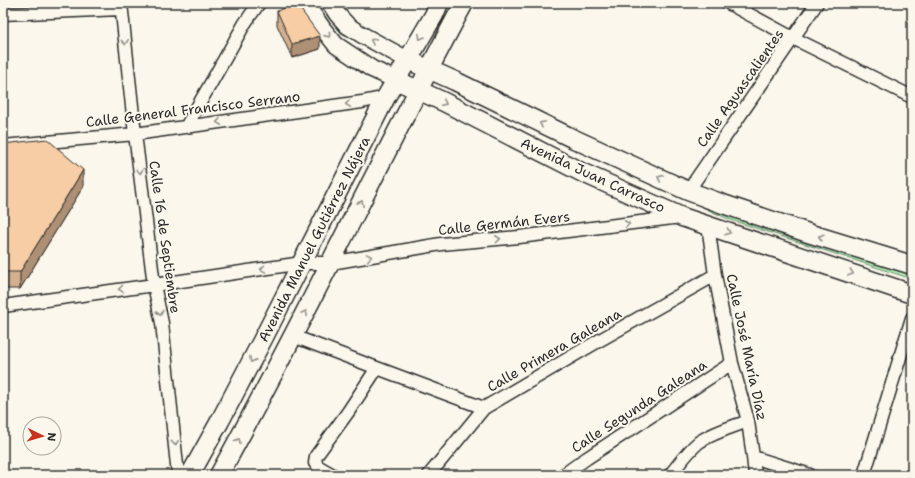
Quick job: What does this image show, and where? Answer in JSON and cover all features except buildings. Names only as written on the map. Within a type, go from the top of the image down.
[{"type":"main road","name":"Avenida Manuel Gutiérrez Nájera","points":[[190,475],[241,382],[386,97],[434,15],[439,3]]},
{"type":"main road","name":"Avenida Manuel Gutiérrez Nájera","points":[[219,475],[331,263],[428,69],[464,3]]},
{"type":"main road","name":"Avenida Juan Carrasco","points":[[408,60],[574,139],[688,191],[811,234],[912,265]]},
{"type":"main road","name":"Avenida Juan Carrasco","points":[[396,80],[444,102],[581,172],[682,217],[912,294]]},
{"type":"street","points":[[186,127],[242,29],[259,3]]},
{"type":"street","name":"Avenida Juan Carrasco","points":[[305,3],[336,45],[372,69],[396,80]]},
{"type":"street","name":"Avenida Juan Carrasco","points":[[330,3],[337,14],[348,26],[408,60]]},
{"type":"street","points":[[728,3],[793,38],[912,97]]},
{"type":"street","name":"Calle Aguascalientes","points":[[688,191],[817,3]]},
{"type":"street","points":[[3,14],[121,6]]},
{"type":"street","name":"Calle 16 de Septiembre","points":[[121,6],[154,285],[162,323],[178,475]]},
{"type":"street","name":"Calle General Francisco Serrano","points":[[3,146],[136,134],[362,102],[386,97]]},
{"type":"street","name":"Calle Germán Evers","points":[[302,263],[331,263],[441,244],[519,237],[682,217]]},
{"type":"street","name":"Calle José María Díaz","points":[[708,225],[715,275],[732,363],[748,421],[755,475]]},
{"type":"street","points":[[3,306],[302,263]]},
{"type":"street","name":"Calle Primera Galeana","points":[[429,475],[484,408],[715,275]]},
{"type":"street","points":[[864,475],[912,318]]},
{"type":"street","points":[[293,336],[484,408]]},
{"type":"street","name":"Calle Segunda Galeana","points":[[563,475],[732,363]]},
{"type":"street","points":[[333,475],[319,467],[316,463],[316,456],[348,412],[377,368]]},
{"type":"street","points":[[670,475],[699,442],[748,421]]},
{"type":"street","points":[[753,457],[810,475]]},
{"type":"green space","points":[[319,3],[326,3],[390,57],[387,58],[341,33]]},
{"type":"green space","points":[[448,3],[453,3],[438,30],[435,27]]},
{"type":"green space","points":[[563,135],[912,268],[912,279],[728,219],[560,141]]}]
